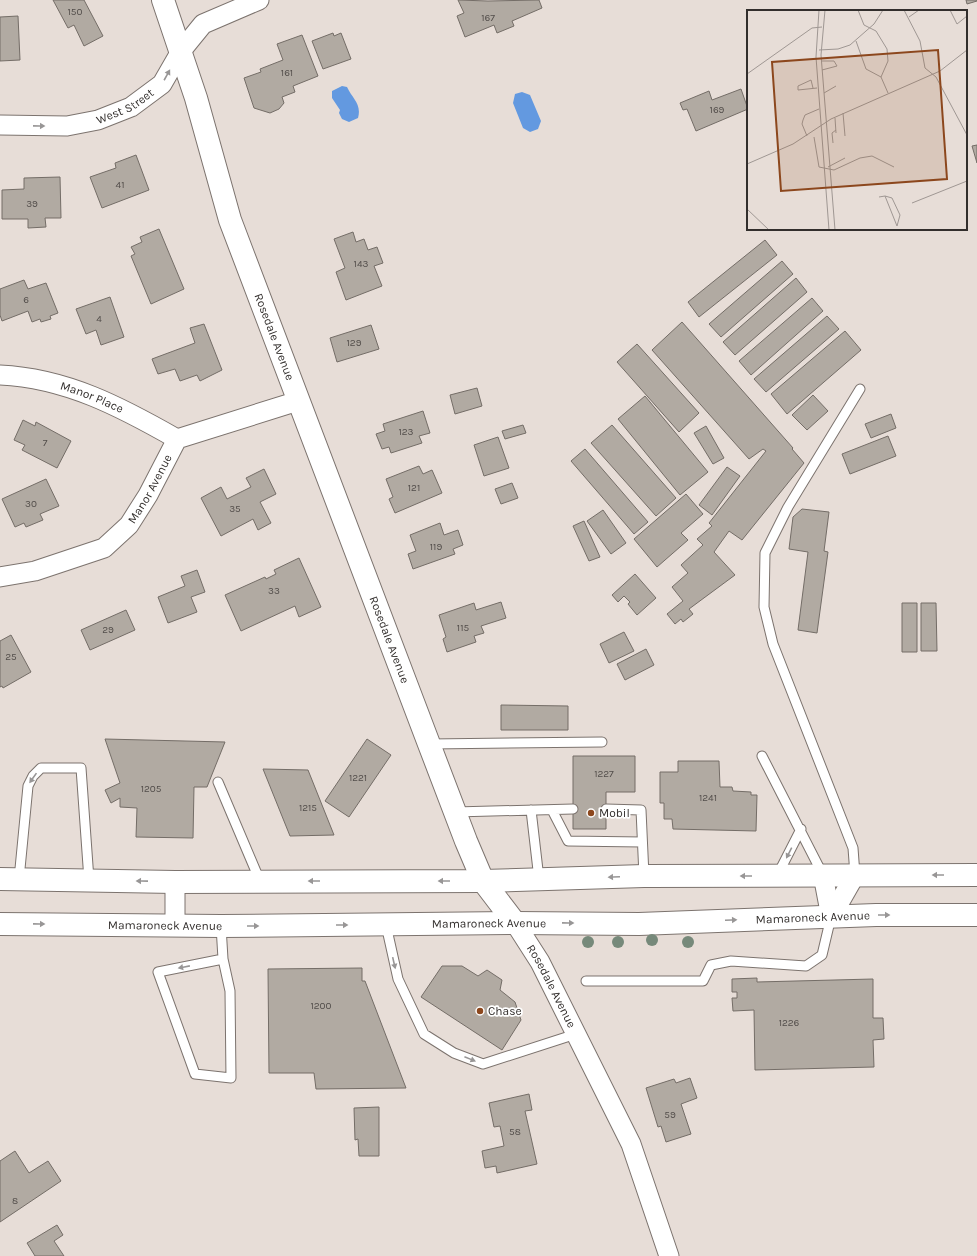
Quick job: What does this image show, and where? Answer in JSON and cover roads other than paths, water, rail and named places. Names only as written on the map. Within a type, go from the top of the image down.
[{"type":"main road","name":"Rosedale Avenue","points":[[163,0],[196,98],[230,220],[298,402],[455,812],[484,881],[515,922]]},
{"type":"main road","points":[[10,879],[175,882],[484,881],[644,876],[977,875]]},
{"type":"main road","name":"Mamaroneck Avenue","points":[[0,924],[221,926],[386,925],[515,922],[639,924],[831,917],[977,915]]},
{"type":"street","name":"West Street","points":[[0,124],[67,126],[98,120],[131,107],[162,84],[181,51],[203,24],[259,0]]},
{"type":"street","name":"Manor Place","points":[[0,375],[16,376],[57,383],[126,410],[177,439]]},
{"type":"street","points":[[177,439],[298,402]]},
{"type":"street","name":"Manor Avenue","points":[[0,577],[35,571],[104,548],[129,525],[148,495],[177,439]]},
{"type":"street","points":[[823,875],[831,917]]},
{"type":"street","points":[[831,917],[855,875]]},
{"type":"street","points":[[175,882],[175,926]]},
{"type":"street","name":"Rosedale Avenue","points":[[515,922],[540,962],[631,1144],[669,1256]]},
{"type":"lane","points":[[855,875],[853,848],[773,644],[764,607],[766,553],[788,508],[860,389]]},
{"type":"lane","points":[[429,744],[602,742]]},
{"type":"lane","points":[[762,756],[801,829],[823,875]]},
{"type":"lane","points":[[10,879],[28,786],[33,776],[41,768],[81,768],[89,880]]},
{"type":"lane","points":[[218,782],[260,881]]},
{"type":"lane","points":[[455,812],[573,809]]},
{"type":"lane","points":[[606,809],[641,810],[644,876]]},
{"type":"lane","points":[[531,810],[539,879]]},
{"type":"lane","points":[[552,810],[568,841],[642,842]]},
{"type":"lane","points":[[777,876],[801,829]]},
{"type":"lane","points":[[586,981],[703,981],[711,965],[731,961],[806,966],[822,956],[831,917]]},
{"type":"lane","points":[[386,925],[398,979],[424,1034],[454,1053],[483,1064],[576,1034]]},
{"type":"lane","points":[[221,926],[223,959],[230,991],[231,1078],[195,1074],[158,972],[223,959]]},
{"type":"water","points":[[342,86],[347,87],[359,109],[358,118],[349,122],[342,119],[339,113],[340,110],[332,98],[332,91]]},
{"type":"water","points":[[522,92],[530,95],[541,121],[538,129],[530,132],[523,128],[513,103],[515,94]]},
{"type":"place","name":"Mobil","points":[[591,813]]},
{"type":"place","name":"Chase","points":[[480,1011]]}]
